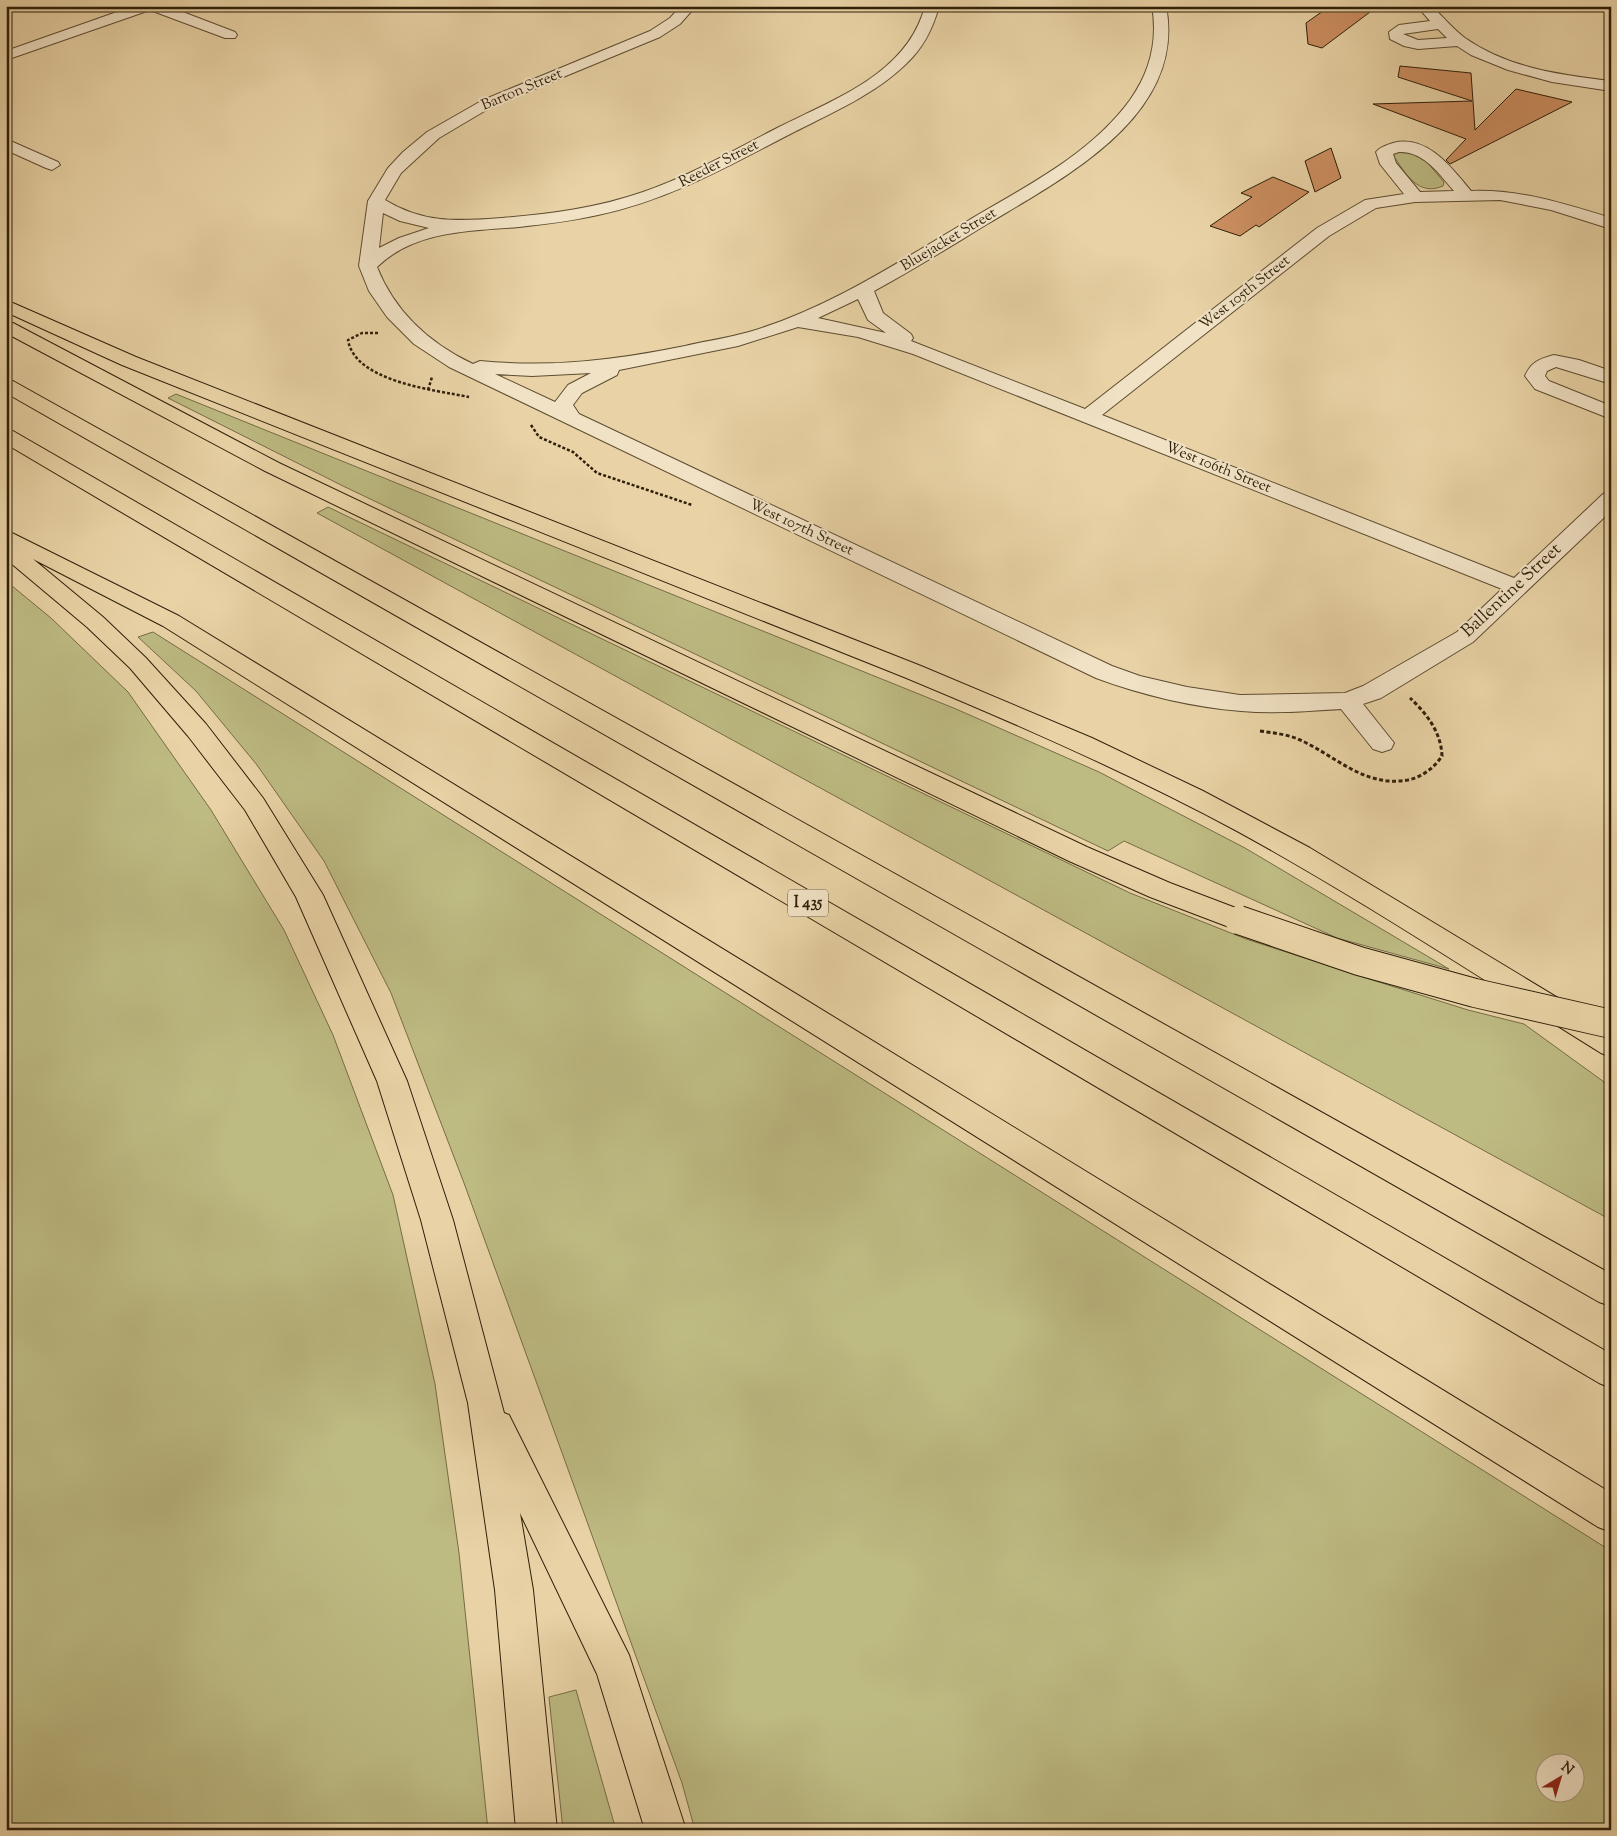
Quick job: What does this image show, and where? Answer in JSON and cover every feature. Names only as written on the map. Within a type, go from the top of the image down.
[{"type":"highway","points":[[6,305],[50,327],[129,361],[842,644],[1026,719],[1106,755],[1195,797],[1301,856],[1399,913],[1611,1045]]},
{"type":"highway","points":[[6,325],[272,467],[1078,854],[1160,890],[1239,920],[1368,963],[1475,993],[1611,1024]]},
{"type":"highway","points":[[6,385],[1611,1291]]},
{"type":"highway","name":"I 435","points":[[6,435],[1611,1372]]},
{"type":"highway","points":[[6,536],[172,621],[1611,1514]]},
{"type":"highway","points":[[6,549],[29,565],[96,622],[138,663],[197,730],[254,804],[309,895],[392,1081],[438,1220],[485,1404],[514,1590],[537,1830]]},
{"type":"highway","points":[[1509,983],[1611,1061]]},
{"type":"highway","points":[[485,1404],[615,1669],[666,1830]]},
{"type":"street","points":[[6,56],[148,6]]},
{"type":"street","points":[[153,6],[230,35]]},
{"type":"street","name":"Barton Street","points":[[376,201],[394,171],[409,155],[433,135],[462,116],[488,103],[646,38],[674,21],[689,6]]},
{"type":"street","name":"Reeder Street","points":[[376,201],[395,214],[434,225],[455,226],[551,219],[634,201],[674,186],[847,98],[877,80],[906,56],[920,38],[930,18],[932,6]]},
{"type":"street","name":"Bluejacket Street","points":[[573,420],[563,405],[576,389],[601,374],[638,362],[768,332],[865,290],[1066,168],[1112,131],[1135,105],[1150,80],[1159,57],[1162,36],[1159,6]]},
{"type":"street","points":[[1424,6],[1459,41],[1476,52],[1532,72],[1568,81],[1611,86]]},
{"type":"street","points":[[1441,24],[1404,28],[1396,32],[1395,36],[1408,44],[1423,45],[1459,41]]},
{"type":"street","points":[[6,144],[52,165]]},
{"type":"street","points":[[1416,196],[1388,164],[1384,152],[1394,147],[1411,147],[1428,153],[1466,195]]},
{"type":"street","name":"West 105th Street","points":[[1088,416],[1323,232],[1371,204],[1416,196],[1500,195],[1555,206],[1611,224]]},
{"type":"street","name":"West 107th Street","points":[[376,201],[368,266],[378,291],[394,313],[421,340],[456,364],[1104,672],[1134,683],[1187,695],[1240,703],[1277,704],[1347,701]]},
{"type":"street","name":"Reeder Street","points":[[368,266],[380,253],[394,245],[455,226]]},
{"type":"street","name":"West 106th Street","points":[[865,290],[876,316],[920,350]]},
{"type":"street","name":"West 106th Street","points":[[794,321],[843,326],[876,334],[920,350],[1517,587]]},
{"type":"street","points":[[1611,378],[1572,364],[1554,361],[1539,367],[1536,376],[1542,384],[1611,413]]},
{"type":"street","name":"Bluejacket Street","points":[[456,364],[513,371],[578,369],[638,362]]},
{"type":"street","name":"Ballentine Street","points":[[1347,701],[1372,692],[1466,637],[1611,499]]},
{"type":"street","points":[[1347,701],[1382,743]]},
{"type":"path","points":[[386,336],[362,333],[352,337],[347,344],[367,368],[404,384],[428,390],[432,377],[428,371]]},
{"type":"shaded area","points":[[1397,152],[1420,154],[1444,182],[1443,186],[1434,189],[1419,186],[1402,169],[1393,155]]},
{"type":"shaded area","points":[[176,394],[956,709],[1099,772],[1245,848],[1449,969],[1337,938],[1124,841],[1108,851],[343,486],[168,398]]},
{"type":"shaded area","points":[[328,507],[1130,893],[1246,939],[1468,1010],[1524,1024],[1611,1087],[1611,1220],[317,513]]},
{"type":"shaded area","points":[[6,581],[51,618],[128,692],[211,810],[284,930],[333,1035],[393,1195],[435,1384],[459,1553],[488,1830],[6,1830]]},
{"type":"shaded area","points":[[153,632],[1611,1551],[1611,1830],[695,1830],[682,1783],[464,1183],[391,993],[324,861],[257,765],[196,691],[138,637]]},
{"type":"shaded area","points":[[576,1690],[616,1830],[563,1830],[549,1697]]},
{"type":"building","points":[[1330,6],[1378,6],[1322,48],[1308,44],[1306,23]]},
{"type":"building","points":[[1400,66],[1471,73],[1475,130],[1516,89],[1572,102],[1450,164],[1446,160],[1466,139],[1373,104],[1472,101],[1398,77]]},
{"type":"building","points":[[1331,148],[1341,178],[1315,192],[1305,161]]},
{"type":"building","points":[[1273,177],[1309,192],[1259,227],[1256,225],[1240,236],[1210,226],[1252,197],[1241,193]]}]
